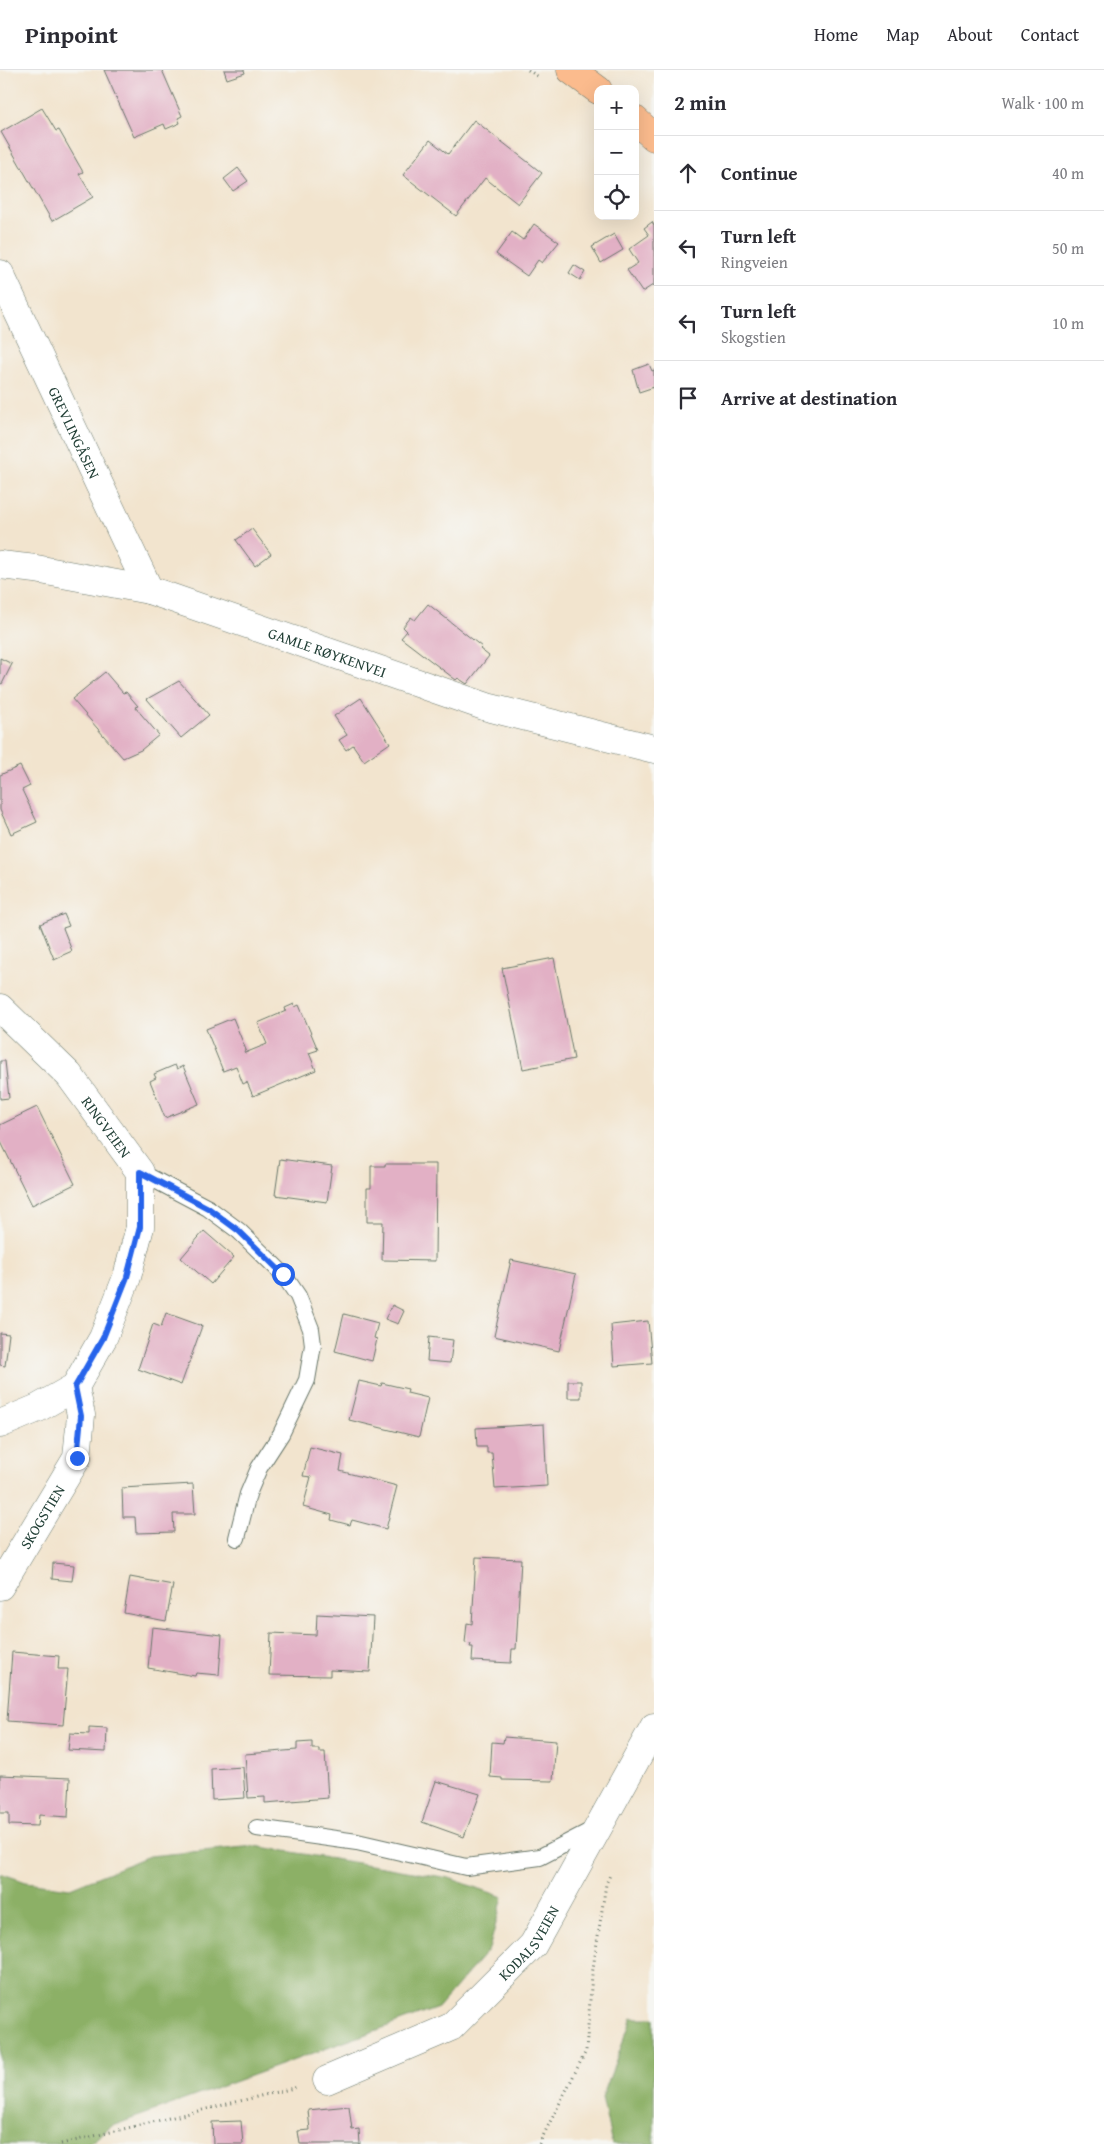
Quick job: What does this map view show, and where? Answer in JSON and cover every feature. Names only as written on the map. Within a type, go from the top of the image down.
[{"type":"main road","points":[[571,70],[594,87]]},
{"type":"main road","points":[[639,124],[654,137]]},
{"type":"street","name":"GREVLINGÅSEN","points":[[0,274],[150,590]]},
{"type":"street","name":"GAMLE RØYKENVEI","points":[[0,565],[36,569],[150,590],[487,707],[654,749]]},
{"type":"street","name":"RINGVEIEN","points":[[0,1008],[69,1075],[140,1172],[140,1227],[127,1277],[103,1338],[75,1387]]},
{"type":"street","points":[[0,1424],[38,1408],[75,1387]]},
{"type":"street","name":"SKOGSTIEN","points":[[0,1586],[16,1556],[77,1458],[81,1416],[75,1387]]},
{"type":"street","name":"KODALSVEIEN","points":[[327,2080],[450,2027],[533,1945],[654,1727]]},
{"type":"lane","points":[[140,1172],[208,1208],[239,1231],[283,1274],[298,1296],[311,1329],[313,1345],[307,1380],[281,1434],[259,1468],[248,1494],[237,1538]]},
{"type":"lane","points":[[257,1828],[357,1842],[466,1867],[540,1857],[600,1826]]},
{"type":"path","points":[[539,2144],[586,2051],[594,1966],[606,1884],[614,1867]]},
{"type":"path","points":[[60,2144],[327,2080]]},
{"type":"green space","points":[[255,1846],[449,1878],[503,1897],[489,1949],[438,2008],[112,2126],[89,2144],[0,2144],[0,1873],[26,1882],[70,1888],[149,1856]]},
{"type":"green space","points":[[632,2018],[654,2018],[654,2144],[612,2144],[602,2098]]},
{"type":"building","points":[[104,70],[162,70],[182,116],[178,118],[180,123],[166,129],[164,124],[134,137]]},
{"type":"building","points":[[224,70],[244,70],[245,73],[227,79]]},
{"type":"building","points":[[42,108],[56,131],[59,130],[83,172],[79,174],[93,197],[52,221],[1,132]]},
{"type":"building","points":[[474,120],[542,173],[518,204],[485,178],[456,216],[403,175],[430,140],[448,154]]},
{"type":"building","points":[[238,168],[248,181],[233,191],[224,179]]},
{"type":"building","points":[[652,222],[654,225],[654,287],[653,285],[642,292],[627,270],[638,263],[629,249],[649,235],[644,228]]},
{"type":"building","points":[[534,224],[559,242],[542,263],[538,260],[527,276],[496,254],[512,232],[523,240]]},
{"type":"building","points":[[614,234],[623,250],[601,263],[592,247]]},
{"type":"building","points":[[574,265],[585,272],[580,280],[569,273]]},
{"type":"building","points":[[649,364],[652,371],[654,370],[654,387],[639,392],[633,370]]},
{"type":"building","points":[[252,529],[271,554],[255,566],[236,540]]},
{"type":"building","points":[[428,604],[482,647],[480,649],[489,656],[467,684],[458,678],[456,680],[401,638],[407,631],[403,627],[411,617],[415,620]]},
{"type":"building","points":[[0,658],[12,664],[2,684],[0,683]]},
{"type":"building","points":[[105,672],[123,693],[126,692],[138,706],[135,707],[159,735],[141,750],[123,758],[72,699]]},
{"type":"building","points":[[179,681],[209,715],[181,738],[147,699]]},
{"type":"building","points":[[361,698],[390,743],[364,761],[353,745],[346,750],[339,740],[347,735],[334,716]]},
{"type":"building","points":[[20,766],[30,786],[22,790],[37,822],[11,834],[0,810],[0,775]]},
{"type":"building","points":[[64,914],[69,926],[63,928],[72,951],[54,959],[40,924]]},
{"type":"building","points":[[554,958],[574,1059],[523,1069],[502,968]]},
{"type":"building","points":[[294,1004],[295,1007],[299,1005],[318,1050],[309,1053],[316,1070],[253,1096],[247,1082],[243,1084],[236,1066],[223,1071],[206,1029],[233,1018],[246,1050],[244,1051],[245,1053],[267,1044],[258,1023],[286,1011],[285,1008]]},
{"type":"building","points":[[0,1061],[5,1061],[9,1098],[0,1099]]},
{"type":"building","points":[[175,1065],[177,1069],[183,1066],[199,1104],[165,1118],[150,1081],[156,1078],[154,1074]]},
{"type":"building","points":[[37,1107],[75,1184],[32,1205],[0,1140],[0,1125]]},
{"type":"building","points":[[280,1159],[332,1166],[327,1202],[275,1195]]},
{"type":"building","points":[[385,1164],[436,1164],[435,1261],[382,1260],[383,1222],[367,1222],[367,1188],[371,1188],[371,1166],[385,1166]]},
{"type":"building","points":[[204,1231],[234,1257],[211,1284],[181,1258]]},
{"type":"building","points":[[511,1260],[576,1274],[559,1351],[494,1336]]},
{"type":"building","points":[[392,1305],[404,1311],[398,1324],[385,1319]]},
{"type":"building","points":[[166,1313],[202,1326],[181,1385],[138,1369],[153,1324],[161,1327]]},
{"type":"building","points":[[344,1314],[378,1323],[374,1338],[377,1339],[372,1361],[335,1351]]},
{"type":"building","points":[[648,1321],[652,1363],[614,1366],[611,1325]]},
{"type":"building","points":[[0,1333],[9,1334],[5,1366],[0,1365]]},
{"type":"building","points":[[429,1337],[453,1340],[450,1363],[427,1361]]},
{"type":"building","points":[[359,1381],[381,1386],[382,1383],[408,1389],[407,1393],[428,1398],[419,1437],[349,1420]]},
{"type":"building","points":[[568,1381],[581,1381],[581,1398],[568,1398]]},
{"type":"building","points":[[544,1424],[547,1486],[495,1489],[492,1453],[487,1453],[487,1447],[477,1447],[476,1428]]},
{"type":"building","points":[[310,1447],[343,1455],[340,1471],[397,1486],[386,1529],[352,1520],[350,1525],[331,1520],[332,1515],[303,1507],[311,1477],[303,1476]]},
{"type":"building","points":[[193,1484],[195,1514],[173,1514],[174,1532],[136,1533],[135,1517],[123,1517],[122,1488]]},
{"type":"building","points":[[476,1557],[521,1559],[516,1649],[512,1649],[511,1663],[472,1661],[473,1647],[470,1647],[471,1644],[465,1643],[467,1623],[472,1624]]},
{"type":"building","points":[[53,1563],[74,1565],[72,1581],[52,1579]]},
{"type":"building","points":[[130,1577],[173,1585],[166,1621],[124,1613]]},
{"type":"building","points":[[317,1614],[373,1617],[370,1672],[330,1670],[330,1676],[269,1675],[271,1633],[316,1635]]},
{"type":"building","points":[[152,1627],[222,1635],[219,1675],[196,1673],[195,1676],[148,1668]]},
{"type":"building","points":[[12,1652],[59,1656],[58,1669],[68,1669],[63,1725],[7,1721]]},
{"type":"building","points":[[89,1727],[107,1728],[106,1752],[68,1750],[70,1733],[89,1734]]},
{"type":"building","points":[[504,1737],[556,1741],[553,1781],[502,1780],[502,1778],[490,1777],[492,1742],[503,1743]]},
{"type":"building","points":[[312,1742],[312,1749],[319,1749],[319,1752],[325,1752],[328,1798],[265,1803],[265,1797],[248,1798],[245,1754],[297,1750],[297,1743]]},
{"type":"building","points":[[243,1767],[245,1798],[212,1800],[211,1769]]},
{"type":"building","points":[[0,1775],[70,1778],[68,1817],[39,1815],[38,1826],[9,1825],[9,1813],[0,1813]]},
{"type":"building","points":[[436,1781],[480,1794],[464,1837],[422,1822]]},
{"type":"building","points":[[349,2106],[352,2130],[359,2129],[360,2144],[300,2144],[298,2131],[310,2130],[308,2110]]},
{"type":"building","points":[[241,2121],[243,2144],[213,2144],[212,2122]]},
{"type":"route","points":[[77,1458],[81,1416],[75,1387],[103,1338],[127,1277],[140,1227],[140,1172],[208,1208],[239,1231],[283,1274]]}]
